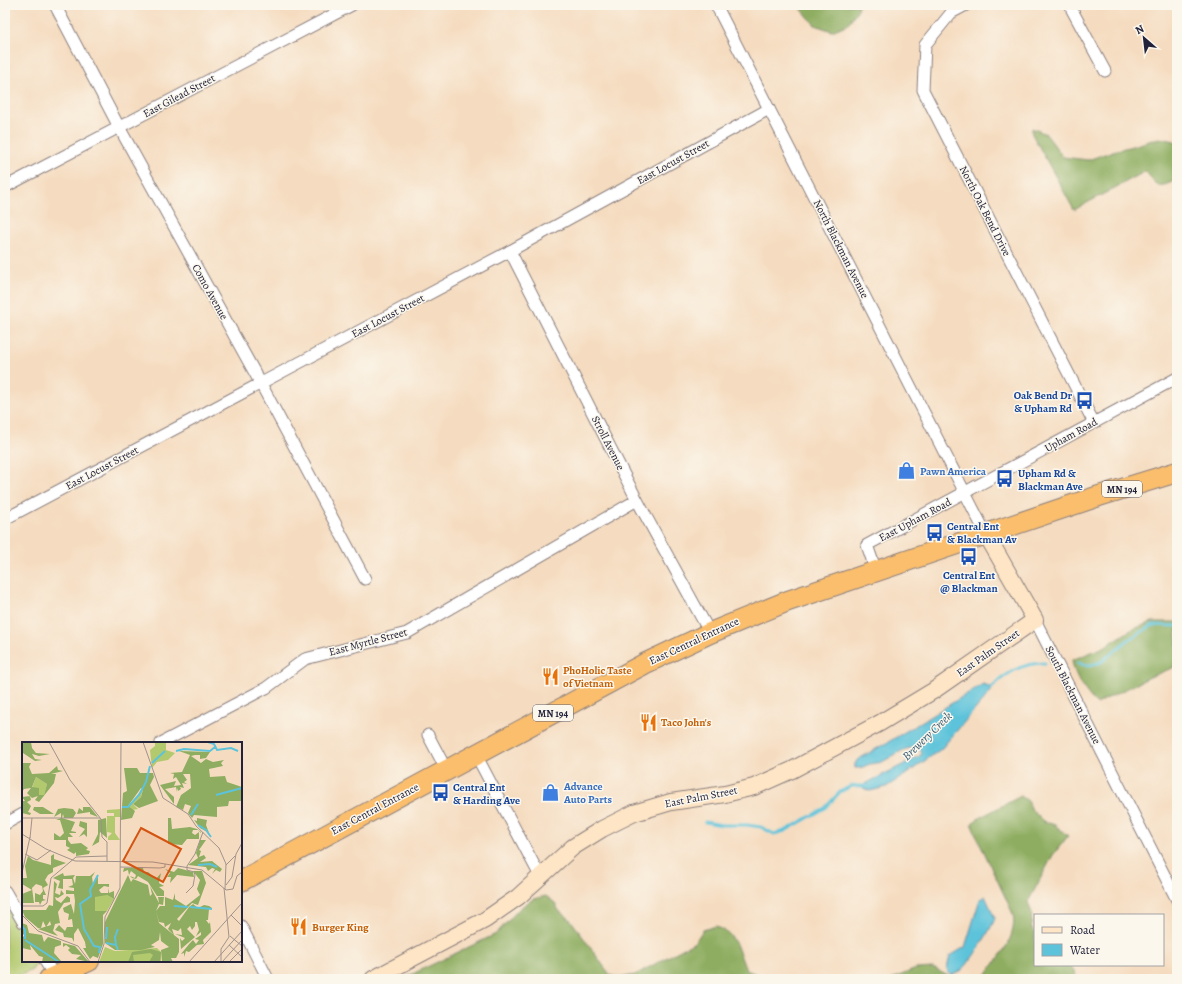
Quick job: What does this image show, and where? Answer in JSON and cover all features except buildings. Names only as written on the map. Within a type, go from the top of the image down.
[{"type":"highway","name":"East Central Entrance","points":[[242,880],[646,664],[710,633],[788,601],[986,534],[1177,472]]},
{"type":"highway","points":[[50,972],[85,962]]},
{"type":"street","name":"Como Avenue","points":[[55,5],[118,127],[261,384],[365,579]]},
{"type":"street","name":"East Gilead Street","points":[[5,187],[352,5]]},
{"type":"street","name":"North Blackman Avenue","points":[[716,5],[965,493]]},
{"type":"street","name":"North Oak Bend Drive","points":[[966,5],[951,13],[925,45],[923,90],[1094,423]]},
{"type":"street","points":[[1071,5],[1072,10],[1105,72]]},
{"type":"street","name":"East Locust Street","points":[[5,520],[510,251],[769,109]]},
{"type":"street","name":"Stroll Avenue","points":[[510,251],[637,500],[710,633]]},
{"type":"street","name":"Upham Road","points":[[965,493],[1177,378]]},
{"type":"street","name":"South Blackman Avenue","points":[[965,493],[986,534],[1035,620],[1177,900]]},
{"type":"street","name":"East Upham Road","points":[[876,571],[867,545],[965,493]]},
{"type":"street","name":"East Myrtle Street","points":[[162,742],[266,688],[305,659],[407,632],[637,500]]},
{"type":"street","name":"East Palm Street","points":[[373,979],[485,920],[518,897],[573,847],[602,829],[634,812],[671,802],[725,794],[754,787],[792,770],[880,723],[933,692],[1035,620]]},
{"type":"street","points":[[428,735],[447,771]]},
{"type":"street","points":[[476,756],[540,876]]},
{"type":"street","points":[[5,824],[22,815]]},
{"type":"street","points":[[5,891],[22,920]]},
{"type":"street","points":[[242,928],[268,979]]},
{"type":"green space","points":[[798,5],[859,5],[848,24],[832,31],[815,25]]},
{"type":"green space","points":[[1032,128],[1046,134],[1063,157],[1088,160],[1159,138],[1175,141],[1177,143],[1177,181],[1176,180],[1165,185],[1158,185],[1152,180],[1146,171],[1074,210],[1032,134]]},
{"type":"green space","points":[[1152,622],[1177,622],[1177,666],[1150,677],[1096,704],[1078,678],[1072,660],[1104,647],[1131,630]]},
{"type":"green space","points":[[1021,796],[1028,801],[1032,810],[1043,821],[1055,825],[1068,836],[1053,855],[1028,902],[1032,914],[1031,927],[1034,931],[1034,966],[1071,966],[1078,979],[983,979],[1005,949],[1014,923],[1013,914],[973,828],[972,823]]},
{"type":"green space","points":[[546,896],[555,903],[559,911],[570,919],[610,975],[619,978],[635,975],[695,942],[703,930],[716,926],[729,934],[736,944],[746,970],[770,979],[402,979],[496,934],[520,908],[533,899]]},
{"type":"green space","points":[[5,905],[22,935],[22,962],[37,962],[32,970],[11,979],[5,979]]},
{"type":"green space","points":[[933,968],[954,979],[892,979],[916,969]]},
{"type":"water","points":[[983,684],[989,686],[992,690],[941,749],[886,787],[870,791],[863,788],[865,784],[918,757],[922,753],[918,748],[914,747],[902,751],[881,762],[855,768],[855,763],[862,757]]},
{"type":"water","points":[[985,896],[995,918],[993,923],[981,945],[967,965],[961,971],[952,975],[948,973],[947,968],[950,956],[965,947],[980,899]]},
{"type":"waterway","name":"Brewery Creek","points":[[1077,663],[1089,666],[1101,662],[1128,640],[1153,625],[1177,626]]},
{"type":"waterway","name":"Brewery Creek","points":[[988,690],[1014,670],[1028,665],[1045,663]]},
{"type":"waterway","name":"Brewery Creek","points":[[705,822],[722,825],[747,825],[761,827],[774,834],[785,831],[825,808],[840,792],[851,786],[867,786]]},
{"type":"place","name":"Oak Bend Dr & Upham Rd","points":[[1085,401]]},
{"type":"place","name":"Pawn America","points":[[907,471]]},
{"type":"place","name":"Upham Rd & Blackman Ave","points":[[1005,479]]},
{"type":"place","name":"Central Ent & Blackman Av","points":[[934,532]]},
{"type":"place","name":"Central Ent @ Blackman","points":[[969,557]]},
{"type":"place","name":"PhoHolic Taste of Vietnam","points":[[550,676]]},
{"type":"place","name":"Taco John's","points":[[648,722]]},
{"type":"place","name":"Advance Auto Parts","points":[[551,792]]},
{"type":"place","name":"Central Ent & Harding Ave","points":[[440,793]]},
{"type":"place","name":"Burger King","points":[[299,927]]}]
